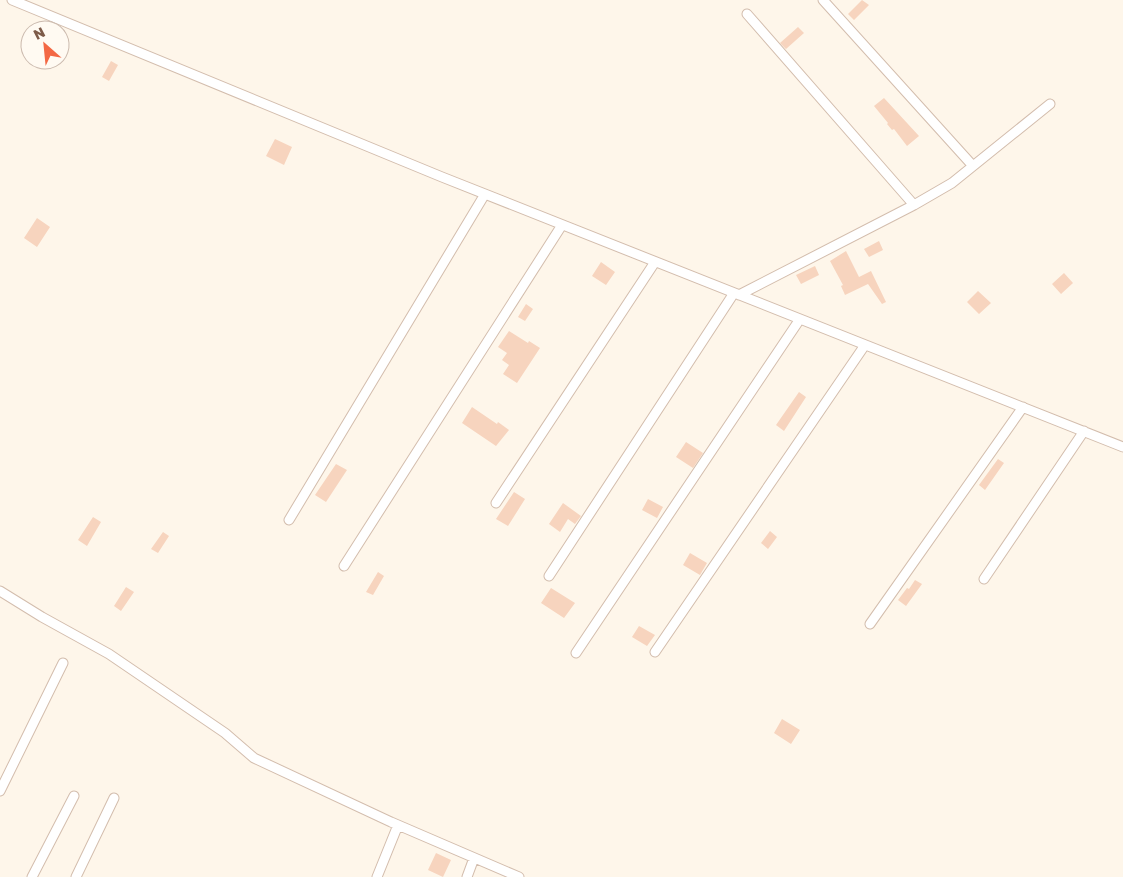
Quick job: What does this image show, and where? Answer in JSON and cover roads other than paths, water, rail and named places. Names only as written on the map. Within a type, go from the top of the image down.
[{"type":"street","points":[[12,0],[485,194],[1123,447]]},
{"type":"street","points":[[823,0],[973,166]]},
{"type":"street","points":[[747,14],[914,205]]},
{"type":"street","points":[[548,576],[736,294],[914,205],[952,183],[1050,104]]},
{"type":"street","points":[[289,520],[485,194]]},
{"type":"street","points":[[344,566],[562,224]]},
{"type":"street","points":[[496,503],[655,262]]},
{"type":"street","points":[[576,653],[800,319]]},
{"type":"street","points":[[655,652],[865,345]]},
{"type":"street","points":[[870,624],[1022,407]]},
{"type":"street","points":[[984,579],[1084,431]]},
{"type":"street","points":[[0,591],[108,654],[225,733],[254,758],[398,825],[519,877]]},
{"type":"street","points":[[0,791],[63,663]]},
{"type":"street","points":[[32,877],[74,796]]},
{"type":"street","points":[[76,877],[114,798]]},
{"type":"street","points":[[378,877],[398,825]]},
{"type":"street","points":[[466,877],[474,858]]}]
